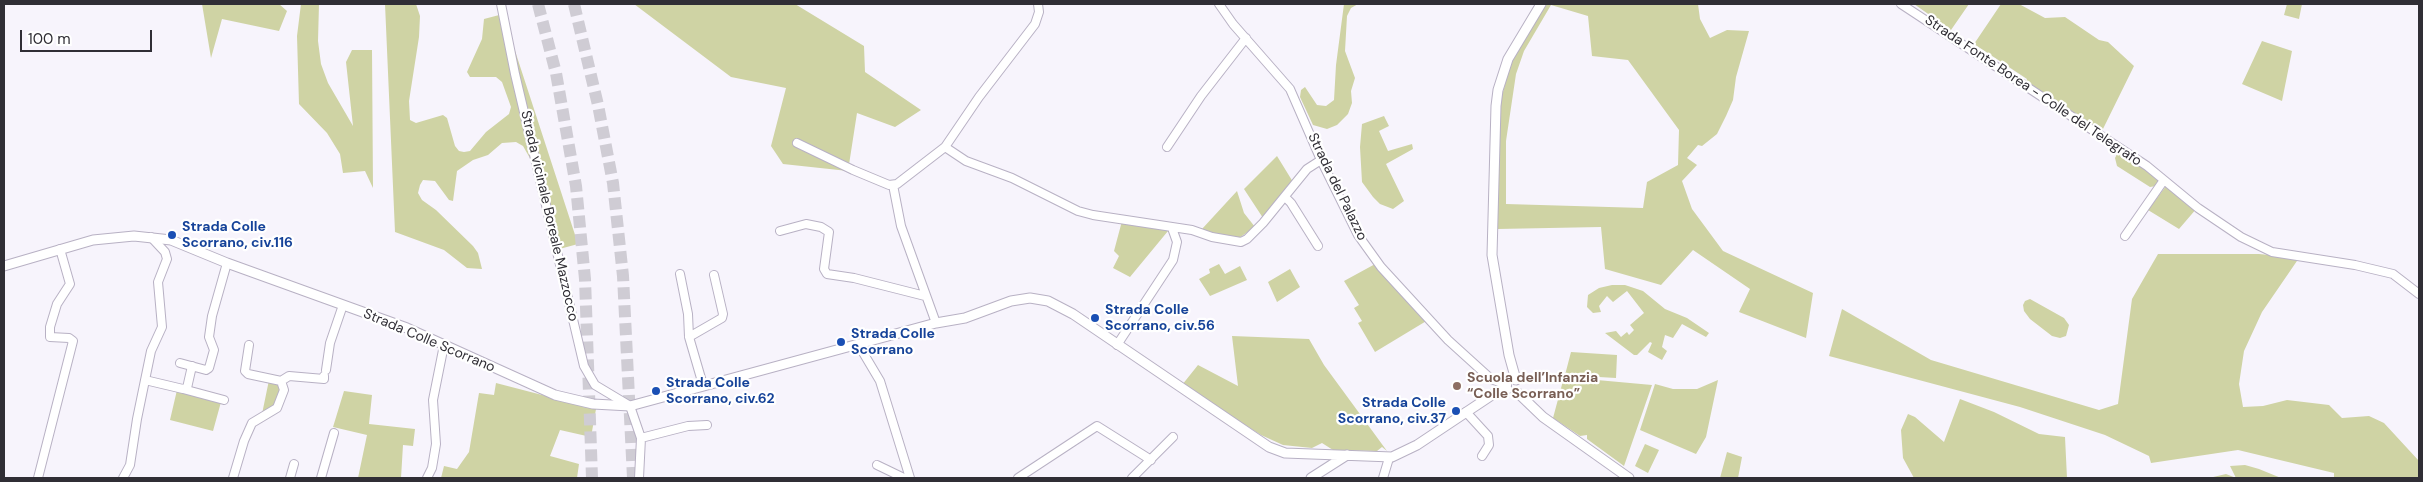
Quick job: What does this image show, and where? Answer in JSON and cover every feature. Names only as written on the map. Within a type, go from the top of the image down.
[{"type":"street","name":"Strada vicinale Boreale Mazzocco","points":[[502,4],[516,74],[584,366],[595,385],[630,406]]},
{"type":"street","points":[[893,186],[945,148],[979,97],[1035,24],[1039,12],[1038,4]]},
{"type":"street","name":"Strada del Palazzo","points":[[1219,4],[1290,90],[1321,160],[1358,235],[1381,267],[1448,340],[1491,379],[1510,384]]},
{"type":"street","points":[[1541,4],[1508,59],[1496,106],[1492,255],[1512,368],[1510,384],[1512,394],[1518,392],[1544,417],[1630,478]]},
{"type":"street","name":"Strada Fonte Borea - Colle del Telegrafo","points":[[1901,4],[2147,166],[2232,232],[2262,249],[2299,258],[2355,265],[2393,274],[2419,294]]},
{"type":"street","points":[[1167,147],[1201,96],[1246,38]]},
{"type":"street","points":[[797,143],[853,170],[893,186]]},
{"type":"street","points":[[945,148],[966,161],[1012,178],[1078,210],[1093,215],[1148,221],[1172,228],[1192,230],[1212,237],[1245,241],[1308,169],[1321,160]]},
{"type":"street","points":[[2125,236],[2164,180]]},
{"type":"street","points":[[893,186],[901,226],[936,323]]},
{"type":"street","points":[[1285,197],[1318,246]]},
{"type":"street","points":[[780,231],[806,224],[822,227],[829,232],[824,269],[827,274],[854,278],[925,296]]},
{"type":"street","points":[[1118,345],[1173,260],[1176,242],[1172,228]]},
{"type":"street","name":"Strada Colle Scorrano","points":[[4,266],[60,248],[113,237],[151,237],[171,240],[227,263],[407,328],[555,395],[593,404],[630,406],[936,323],[965,318],[1020,299],[1040,299],[1073,314],[1279,451],[1389,458],[1417,445],[1510,384]]},
{"type":"street","points":[[123,478],[130,465],[151,351],[162,327],[158,282],[167,259],[165,252],[151,237]]},
{"type":"street","points":[[38,478],[73,341],[69,338],[50,337],[50,327],[57,304],[70,284],[69,274],[60,248]]},
{"type":"street","points":[[180,363],[206,370],[209,368],[214,350],[210,337],[212,316],[227,263]]},
{"type":"street","points":[[680,274],[688,314],[689,337],[703,385]]},
{"type":"street","points":[[689,337],[722,318],[724,314],[714,275]]},
{"type":"street","points":[[249,345],[245,371],[248,374],[281,381],[289,376],[324,379],[330,343],[343,306]]},
{"type":"street","points":[[858,344],[880,382],[890,406],[910,478]]},
{"type":"street","points":[[427,478],[432,468],[436,444],[432,400],[444,345]]},
{"type":"street","points":[[184,389],[187,388],[192,366]]},
{"type":"street","points":[[145,380],[224,400]]},
{"type":"street","points":[[233,478],[244,440],[252,424],[278,408],[284,390],[281,381]]},
{"type":"street","points":[[630,406],[640,438],[639,478]]},
{"type":"street","points":[[1466,412],[1488,436],[1489,445],[1482,456]]},
{"type":"street","points":[[640,438],[688,426],[707,425]]},
{"type":"street","points":[[1018,478],[1097,426],[1151,460]]},
{"type":"street","points":[[321,478],[334,433]]},
{"type":"street","points":[[1132,478],[1173,436]]},
{"type":"street","points":[[1311,478],[1347,455]]},
{"type":"street","points":[[1383,478],[1389,458]]},
{"type":"street","points":[[290,478],[294,464]]},
{"type":"street","points":[[877,465],[904,478]]},
{"type":"green space","points":[[202,4],[279,4],[287,11],[279,31],[222,19],[211,58]]},
{"type":"green space","points":[[301,4],[319,4],[318,41],[321,64],[328,83],[353,126],[346,62],[352,50],[372,50],[373,188],[365,171],[343,173],[340,154],[327,133],[299,104],[297,36]]},
{"type":"green space","points":[[385,4],[416,4],[420,16],[419,37],[409,101],[410,120],[416,123],[443,115],[447,118],[455,146],[459,151],[464,152],[470,151],[486,132],[509,114],[511,107],[502,82],[496,77],[470,77],[467,72],[482,39],[484,19],[503,14],[578,244],[552,251],[531,160],[523,146],[516,142],[502,143],[488,155],[473,160],[457,171],[453,201],[449,200],[435,181],[423,180],[420,185],[418,193],[422,200],[436,210],[473,246],[478,253],[482,269],[467,268],[444,250],[395,232]]},
{"type":"green space","points":[[634,4],[795,4],[864,46],[865,72],[921,110],[895,127],[857,113],[848,171],[783,164],[771,146],[786,88],[731,77]]},
{"type":"green space","points":[[1344,4],[1358,4],[1351,8],[1347,16],[1345,51],[1355,78],[1351,91],[1352,103],[1348,114],[1337,125],[1327,129],[1313,125],[1300,97],[1301,90],[1305,87],[1317,105],[1326,106],[1334,100],[1336,65]]},
{"type":"green space","points":[[1543,4],[1698,4],[1700,19],[1710,38],[1727,30],[1749,31],[1736,77],[1733,100],[1726,116],[1717,134],[1702,146],[1698,145],[1687,158],[1697,165],[1682,181],[1692,209],[1723,251],[1813,293],[1806,338],[1739,312],[1750,289],[1693,250],[1661,285],[1605,269],[1601,227],[1497,229],[1500,103],[1511,62]],"holes":[[[1551,5],[1588,16],[1592,56],[1628,60],[1679,130],[1678,165],[1647,182],[1643,208],[1506,204],[1506,141],[1516,74],[1524,51]]]},
{"type":"green space","points":[[1914,4],[1969,4],[1951,30]]},
{"type":"green space","points":[[2001,4],[2019,4],[2045,18],[2065,17],[2099,40],[2108,42],[2134,66],[2101,133],[2066,109],[2067,106],[2062,103],[2061,105],[2026,82],[2027,79],[1974,44]]},
{"type":"green space","points":[[2287,4],[2302,4],[2299,19],[2284,15]]},
{"type":"green space","points":[[2262,41],[2292,51],[2282,101],[2242,84]]},
{"type":"green space","points":[[1384,116],[1389,126],[1379,131],[1388,151],[1412,144],[1413,149],[1386,164],[1404,201],[1393,209],[1380,204],[1362,182],[1360,147],[1362,124]]},
{"type":"green space","points":[[2118,152],[2159,178],[2156,186],[2150,187],[2117,166],[2115,158]]},
{"type":"green space","points":[[1277,156],[1293,182],[1263,218],[1244,189]]},
{"type":"green space","points":[[2166,186],[2197,208],[2179,229],[2148,210]]},
{"type":"green space","points":[[1237,191],[1244,213],[1255,227],[1239,238],[1214,235],[1202,229]]},
{"type":"green space","points":[[1122,221],[1168,231],[1130,277],[1113,268],[1119,256],[1114,251]]},
{"type":"green space","points":[[2158,254],[2259,254],[2299,258],[2262,312],[2244,351],[2239,384],[2243,407],[2263,406],[2287,400],[2329,405],[2342,418],[2369,416],[2384,423],[2419,461],[2419,478],[2334,478],[2334,473],[2238,450],[2151,463],[2149,456],[2105,435],[2020,407],[1829,356],[1842,309],[1931,360],[2099,410],[2118,404],[2132,299]]},
{"type":"green space","points":[[1377,263],[1428,320],[1375,352],[1358,323],[1362,321],[1354,308],[1359,305],[1344,281]]},
{"type":"green space","points":[[1219,264],[1225,274],[1240,266],[1247,280],[1210,296],[1199,279],[1210,273],[1209,269]]},
{"type":"green space","points":[[1290,269],[1300,287],[1277,302],[1268,282]]},
{"type":"green space","points":[[1625,285],[1643,291],[1665,309],[1687,318],[1709,333],[1706,337],[1682,324],[1673,338],[1665,335],[1662,347],[1667,351],[1662,360],[1648,352],[1652,343],[1650,342],[1637,355],[1634,355],[1605,333],[1616,331],[1621,337],[1627,332],[1629,335],[1634,330],[1630,325],[1644,313],[1627,291],[1613,302],[1607,296],[1599,306],[1601,312],[1593,313],[1587,307],[1588,295],[1599,288]]},
{"type":"green space","points":[[2030,299],[2064,318],[2069,325],[2066,336],[2060,338],[2052,336],[2030,319],[2024,311],[2023,305],[2025,301]]},
{"type":"green space","points":[[1232,336],[1309,339],[1324,365],[1387,451],[1382,447],[1377,451],[1333,450],[1322,443],[1312,448],[1283,445],[1261,435],[1182,385],[1198,365],[1238,386]]},
{"type":"green space","points":[[1571,352],[1617,355],[1616,378],[1565,375]]},
{"type":"green space","points":[[1564,377],[1652,385],[1624,466],[1587,439],[1587,435],[1580,436],[1553,418]]},
{"type":"green space","points":[[269,380],[278,382],[282,387],[277,404],[262,414]]},
{"type":"green space","points":[[1718,380],[1706,437],[1696,454],[1640,430],[1655,384],[1673,389],[1697,389]]},
{"type":"green space","points":[[496,383],[596,409],[591,437],[560,430],[550,456],[579,464],[577,478],[441,478],[444,466],[457,469],[469,452],[479,393],[494,395]]},
{"type":"green space","points":[[177,390],[221,402],[213,431],[170,420]]},
{"type":"green space","points":[[344,391],[372,395],[369,424],[415,429],[413,446],[403,445],[401,478],[358,478],[367,435],[333,427]]},
{"type":"green space","points":[[1960,399],[1994,412],[2039,434],[2065,437],[2067,478],[1914,478],[1903,458],[1901,430],[1908,414],[1915,417],[1944,442]]},
{"type":"green space","points":[[1645,444],[1659,450],[1648,473],[1635,466]]},
{"type":"green space","points":[[1727,452],[1742,457],[1738,478],[1720,478]]},
{"type":"green space","points":[[2245,465],[2281,478],[2236,478],[2230,466]]},
{"type":"green space","points":[[2226,474],[2236,478],[2209,478]]},
{"type":"tunnel","points":[[538,4],[556,73],[576,186],[585,279],[592,478]]},
{"type":"tunnel","points":[[574,4],[598,105],[613,183],[623,276],[633,478]]},
{"type":"place","name":"Strada Colle Scorrano, civ.116","points":[[172,235]]},
{"type":"place","name":"Strada Colle Scorrano, civ.56","points":[[1095,318]]},
{"type":"place","name":"Strada Colle Scorrano","points":[[841,342]]},
{"type":"place","name":"Scuola dell’Infanzia “Colle Scorrano”","points":[[1457,386]]},
{"type":"place","name":"Strada Colle Scorrano, civ.62","points":[[656,391]]},
{"type":"place","name":"Strada Colle Scorrano, civ.37","points":[[1456,411]]}]
